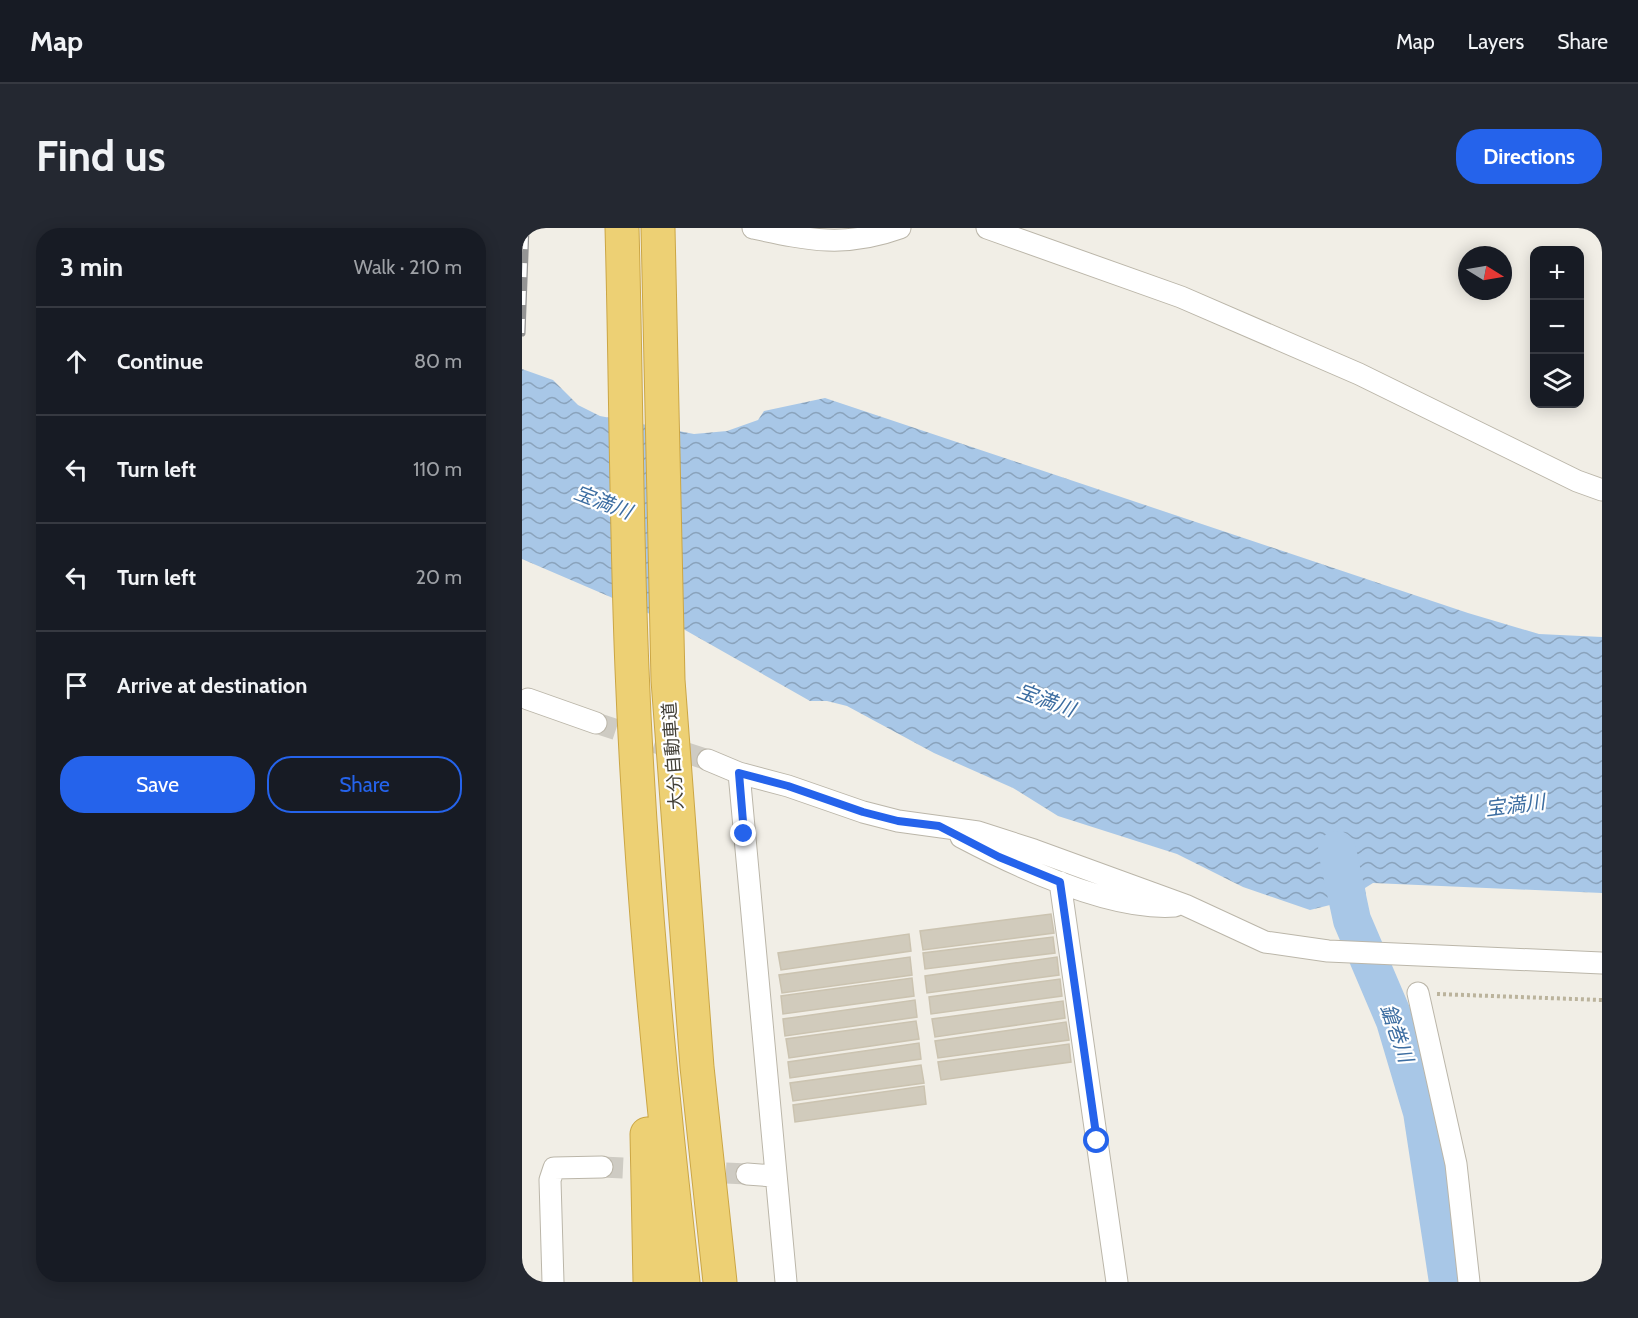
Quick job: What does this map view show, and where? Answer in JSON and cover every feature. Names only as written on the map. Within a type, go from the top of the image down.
[{"type":"highway","name":"大分自動車道","points":[[622,228],[632,668],[640,823],[659,1070],[683,1282]]},
{"type":"highway","name":"大分自動車道","points":[[658,228],[668,680],[696,1055],[720,1282]]},
{"type":"highway","points":[[640,823],[651,1282]]},
{"type":"street","points":[[753,228],[797,237],[851,242],[876,237],[900,228]]},
{"type":"street","points":[[987,228],[1181,297],[1359,374],[1577,481],[1602,490]]},
{"type":"street","points":[[528,699],[596,723]]},
{"type":"street","points":[[708,760],[739,773],[788,786],[863,812],[898,821],[978,832],[1185,905],[1265,942],[1297,949],[1602,963]]},
{"type":"street","points":[[739,773],[774,1176],[786,1282]]},
{"type":"street","points":[[939,826],[999,857],[1060,882],[1118,900],[1158,907],[1185,905]]},
{"type":"street","points":[[1060,882],[1117,1282]]},
{"type":"street","points":[[1418,993],[1456,1164],[1469,1282]]},
{"type":"street","points":[[553,1282],[550,1180],[554,1168],[602,1167]]},
{"type":"street","points":[[747,1174],[774,1176]]},
{"type":"path","points":[[1418,993],[1602,1000]]},
{"type":"water","name":"宝満川","points":[[522,369],[553,380],[578,405],[600,416],[694,434],[727,431],[758,420],[764,411],[825,398],[1468,613],[1539,634],[1602,637],[1602,893],[1373,883],[1365,888],[1366,896],[1310,910],[1243,887],[1177,854],[1058,816],[1013,788],[934,753],[847,706],[827,701],[810,701],[678,626],[522,559]]},
{"type":"building","points":[[1051,914],[1054,933],[923,950],[920,931]]},
{"type":"building","points":[[909,934],[911,951],[781,970],[778,953]]},
{"type":"building","points":[[1053,937],[1055,953],[925,969],[923,953]]},
{"type":"building","points":[[910,957],[912,975],[782,993],[779,975]]},
{"type":"building","points":[[1057,957],[1059,975],[927,993],[925,976]]},
{"type":"building","points":[[912,978],[914,996],[783,1014],[781,996]]},
{"type":"building","points":[[1060,979],[1062,996],[931,1014],[929,997]]},
{"type":"building","points":[[915,1000],[917,1017],[785,1036],[783,1019]]},
{"type":"building","points":[[1063,1001],[1065,1018],[935,1037],[932,1019]]},
{"type":"building","points":[[916,1021],[919,1039],[789,1058],[786,1039]]},
{"type":"building","points":[[1066,1022],[1069,1040],[938,1058],[935,1041]]},
{"type":"building","points":[[919,1043],[921,1059],[790,1078],[788,1062]]},
{"type":"building","points":[[1069,1044],[1071,1062],[941,1080],[938,1062]]},
{"type":"building","points":[[921,1065],[924,1083],[793,1101],[790,1083]]},
{"type":"building","points":[[924,1086],[926,1104],[795,1122],[793,1105]]},
{"type":"waterway","name":"鎗巻川","points":[[1337,850],[1352,920],[1395,1021],[1422,1112],[1448,1282]]},
{"type":"tunnel","points":[[596,723],[708,760]]},
{"type":"tunnel","points":[[602,1167],[747,1174]]},
{"type":"railway","points":[[522,333],[526,228]]},
{"type":"route","points":[[744,834],[739,773],[788,786],[863,812],[898,821],[939,826],[999,857],[1060,882],[1097,1141]]}]
